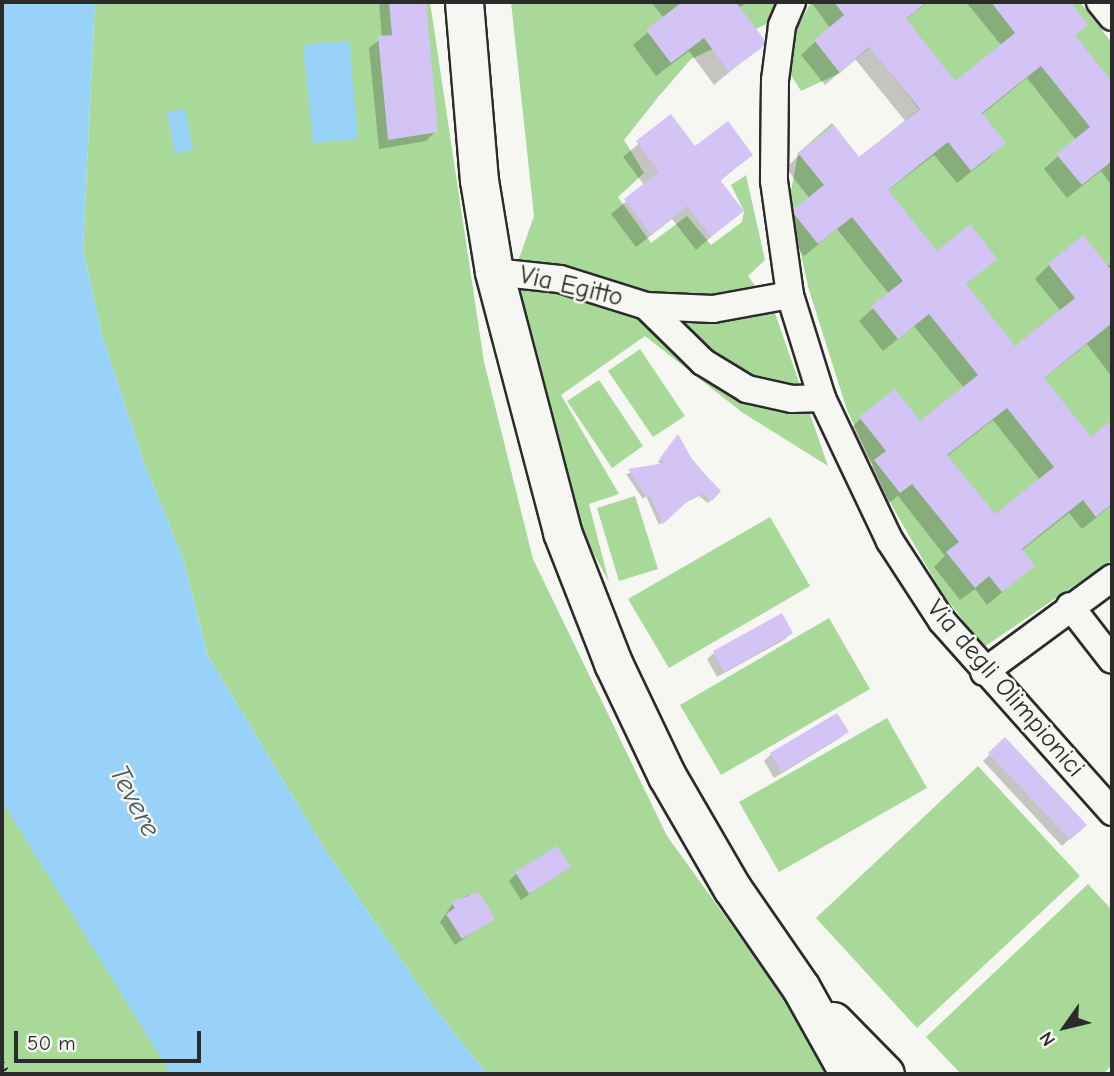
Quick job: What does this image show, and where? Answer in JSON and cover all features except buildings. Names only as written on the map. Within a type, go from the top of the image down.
[{"type":"main road","points":[[464,2],[479,180],[494,272],[558,519],[613,663],[705,843],[801,988],[849,1074]]},
{"type":"main road","points":[[801,988],[885,1074]]},
{"type":"street","name":"Via degli Olimpionici","points":[[792,2],[779,44],[773,148],[790,295],[822,398],[890,541],[942,621],[984,672],[1112,812]]},
{"type":"street","points":[[1100,2],[1112,17]]},
{"type":"street","name":"Via Egitto","points":[[494,272],[560,279],[646,306],[713,309],[790,295]]},
{"type":"street","name":"Via Egitto","points":[[646,306],[703,362],[747,389],[792,399],[822,398]]},
{"type":"street","points":[[984,672],[1070,606],[1112,578]]},
{"type":"street","points":[[1070,606],[1112,660]]},
{"type":"path","points":[[2,1062],[9,1074]]},
{"type":"green space","points":[[95,2],[430,2],[484,362],[533,559],[667,836],[839,1074],[487,1074],[433,1006],[324,848],[208,656],[183,559],[144,462],[102,335],[83,249]]},
{"type":"green space","points":[[511,2],[776,2],[769,23],[691,59],[659,96],[624,140],[644,173],[618,197],[651,243],[687,216],[711,245],[742,222],[744,211],[731,185],[746,175],[765,260],[748,276],[775,313],[828,466],[743,413],[645,336],[561,395],[619,494],[589,504],[609,582],[567,504],[510,284],[534,216]]},
{"type":"green space","points":[[811,2],[1080,2],[1112,43],[1112,560],[984,647],[942,593],[887,497],[847,410],[809,290],[789,202],[798,153],[832,123],[859,158],[919,109],[870,47],[840,73],[801,91],[786,67],[791,39]]},
{"type":"green space","points":[[640,349],[685,416],[653,437],[608,371]]},
{"type":"green space","points":[[599,380],[643,446],[612,468],[567,401]]},
{"type":"green space","points":[[635,496],[658,569],[619,581],[597,508]]},
{"type":"green space","points":[[770,517],[810,586],[669,668],[628,599]]},
{"type":"green space","points":[[829,618],[870,689],[721,775],[680,705]]},
{"type":"green space","points":[[887,718],[927,788],[779,872],[739,802]]},
{"type":"green space","points":[[978,766],[1080,876],[917,1028],[816,918]]},
{"type":"green space","points":[[2,796],[174,1074],[2,1074]]},
{"type":"green space","points":[[1088,884],[1112,910],[1112,1065],[1103,1074],[961,1074],[926,1037]]},
{"type":"water","name":"Tevere","points":[[2,2],[95,2],[83,249],[102,335],[144,462],[183,559],[208,656],[324,848],[433,1006],[487,1074],[171,1074],[2,801]]},
{"type":"water","points":[[349,41],[358,139],[313,143],[303,45]]},
{"type":"water","points":[[185,109],[193,150],[175,154],[167,112]]}]
